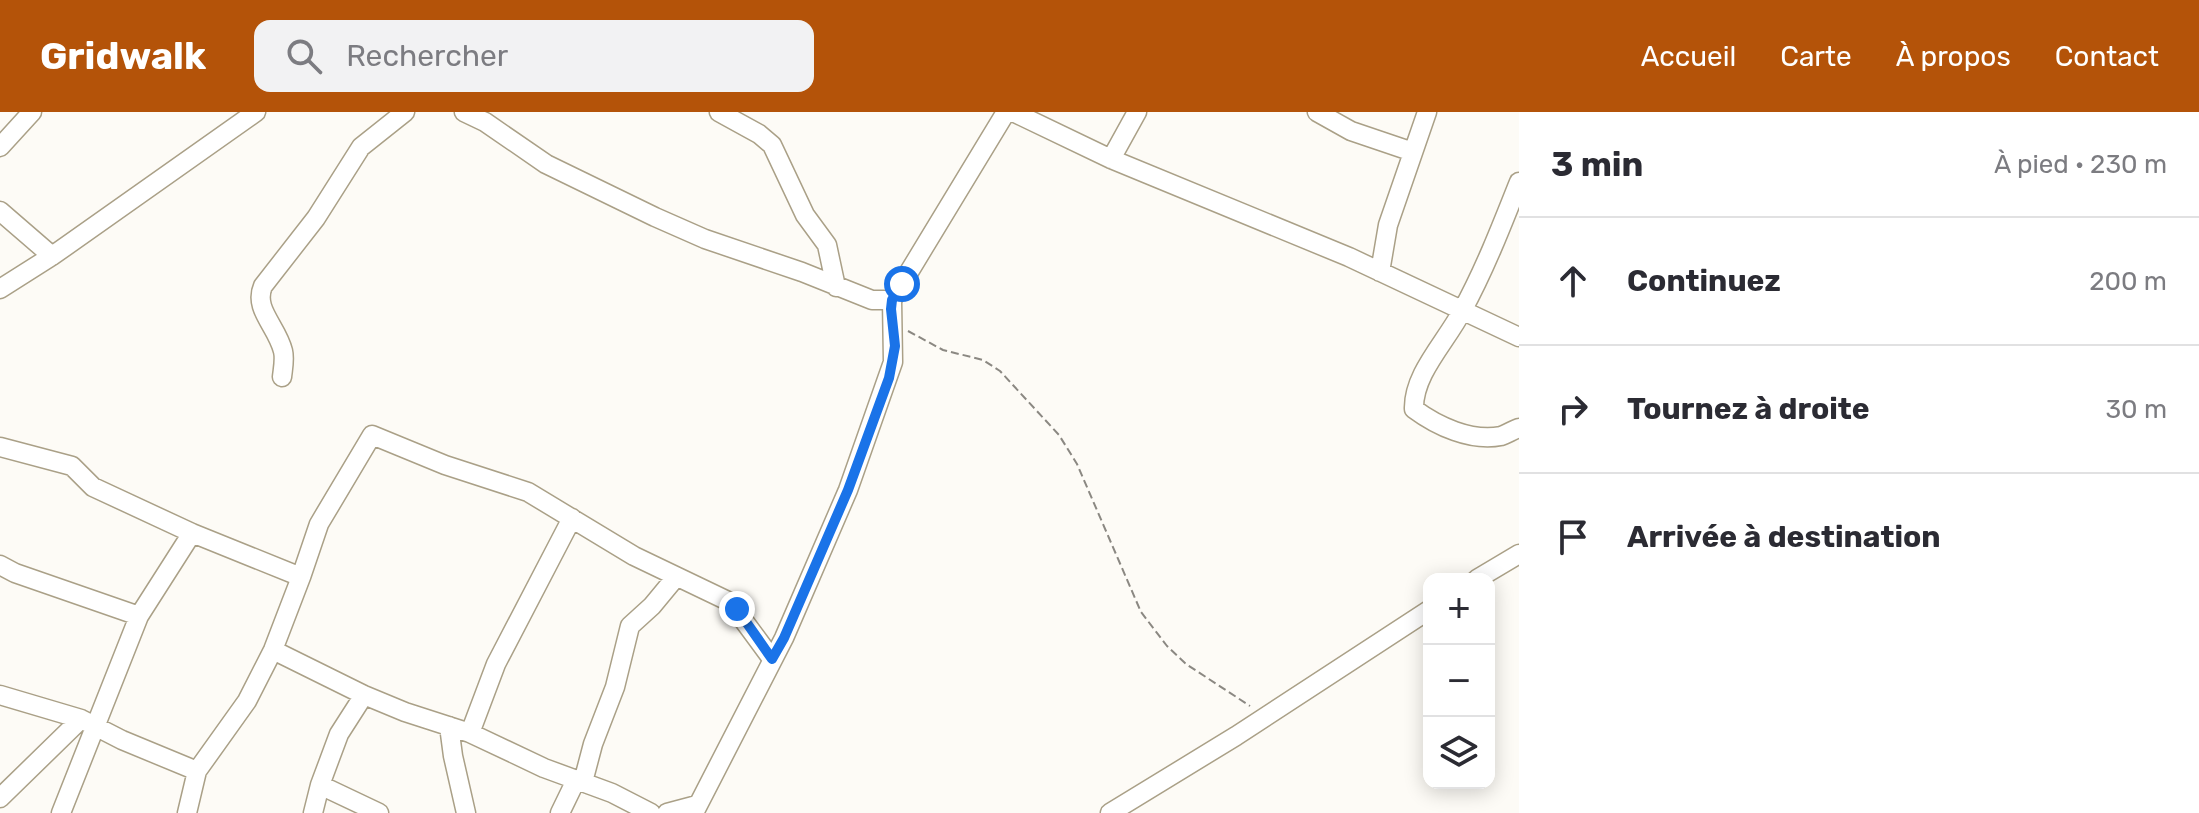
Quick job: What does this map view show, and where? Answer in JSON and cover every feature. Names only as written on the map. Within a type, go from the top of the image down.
[{"type":"street","points":[[0,147],[32,112]]},
{"type":"street","points":[[0,289],[52,256],[256,112]]},
{"type":"street","points":[[282,377],[285,355],[258,296],[316,218],[361,147],[405,112]]},
{"type":"street","points":[[464,112],[485,122],[546,164],[655,217],[872,300],[892,300]]},
{"type":"street","points":[[719,112],[759,134],[772,145],[805,215],[827,245],[836,287]]},
{"type":"street","points":[[667,813],[696,809],[784,638],[848,490],[889,378],[895,346],[892,300],[1006,112]]},
{"type":"street","points":[[1013,112],[1111,159],[1380,272],[1519,337]]},
{"type":"street","points":[[1111,159],[1137,112]]},
{"type":"street","points":[[1317,112],[1351,131],[1413,152]]},
{"type":"street","points":[[1380,272],[1388,225],[1427,112]]},
{"type":"street","points":[[1519,182],[1462,311],[1414,396],[1414,409],[1435,424],[1469,434],[1500,436],[1519,428]]},
{"type":"street","points":[[0,211],[52,256]]},
{"type":"street","points":[[187,813],[197,771],[247,701],[273,650],[319,524],[372,435],[445,465],[528,492],[634,556],[730,602],[772,659]]},
{"type":"street","points":[[0,447],[72,466],[93,487],[192,533],[301,577]]},
{"type":"street","points":[[470,733],[496,664],[572,518]]},
{"type":"street","points":[[61,813],[88,722],[139,616],[192,533]]},
{"type":"street","points":[[1487,573],[1519,554]]},
{"type":"street","points":[[0,565],[139,616]]},
{"type":"street","points":[[560,813],[579,781],[615,687],[630,626],[676,577]]},
{"type":"street","points":[[1110,813],[1236,736],[1423,614]]},
{"type":"street","points":[[273,650],[364,695],[470,733],[544,768],[612,793],[651,813]]},
{"type":"street","points":[[0,695],[88,722],[197,771]]},
{"type":"street","points":[[313,813],[339,734],[364,695]]},
{"type":"street","points":[[0,798],[88,722]]},
{"type":"street","points":[[449,726],[466,813]]},
{"type":"street","points":[[320,785],[379,813]]},
{"type":"path","points":[[893,324],[943,350],[983,360],[1000,371],[1059,435],[1071,455],[1131,592],[1153,628],[1186,664],[1242,699],[1262,717]]},
{"type":"route","points":[[737,609],[772,659],[848,490],[889,378],[895,346],[892,300],[902,284]]}]
